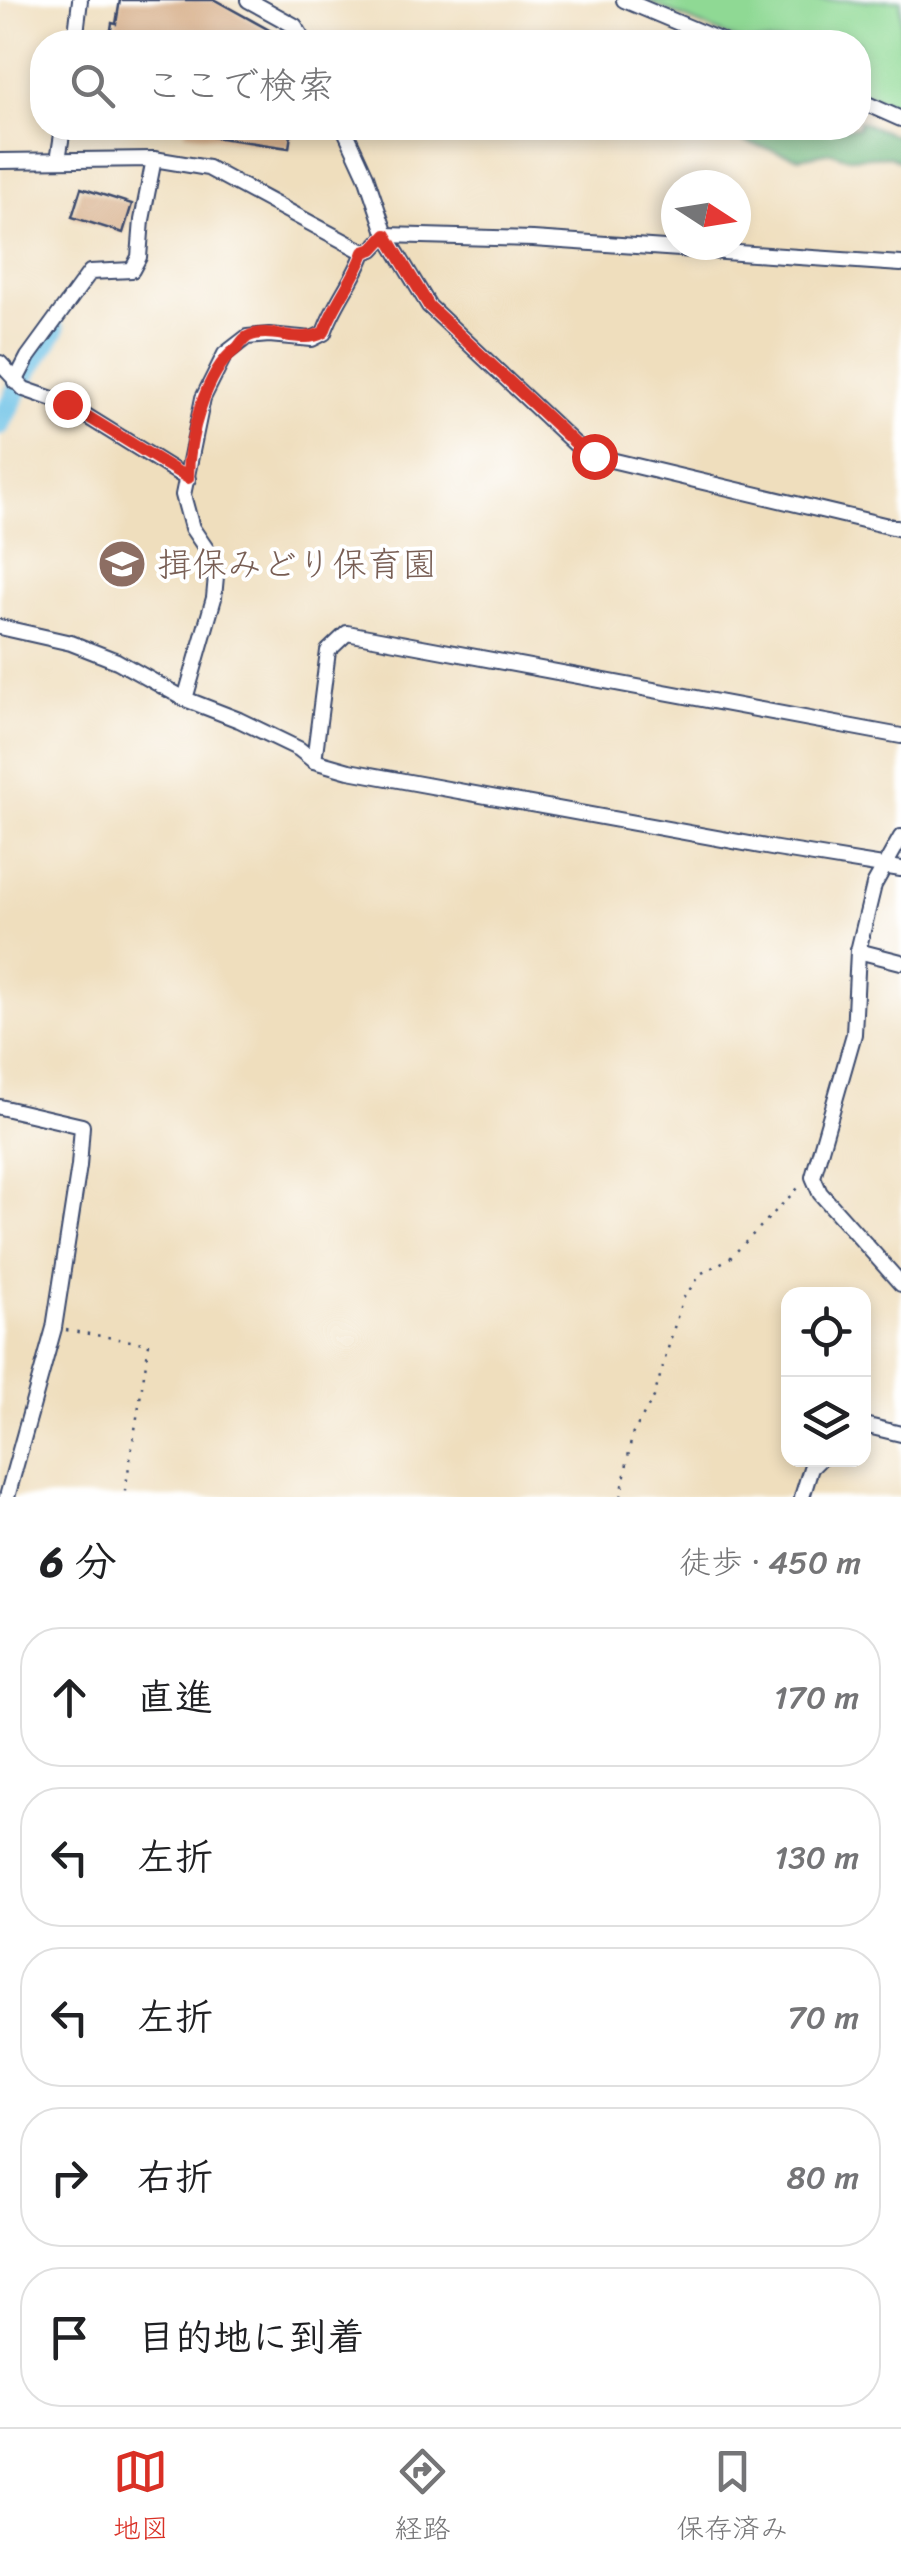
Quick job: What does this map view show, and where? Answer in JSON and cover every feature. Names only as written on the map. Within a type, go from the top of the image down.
[{"type":"street","points":[[76,30],[80,0]]},
{"type":"street","points":[[248,0],[298,30]]},
{"type":"street","points":[[624,0],[695,30]]},
{"type":"street","points":[[871,106],[901,119]]},
{"type":"street","points":[[58,160],[60,140]]},
{"type":"street","points":[[350,140],[386,235],[429,306],[576,444],[594,456],[901,529]]},
{"type":"street","points":[[16,382],[36,345],[90,272],[132,270],[139,257],[154,159]]},
{"type":"street","points":[[0,162],[154,159],[208,168],[364,252],[373,249],[386,235],[533,239],[901,264]]},
{"type":"street","points":[[184,699],[214,598],[216,576],[211,556],[192,528],[183,495],[203,398],[225,354],[247,337],[269,334],[312,340],[324,332],[332,311],[357,273],[364,252]]},
{"type":"street","points":[[0,363],[24,389],[67,404],[188,478]]},
{"type":"street","points":[[0,626],[71,643],[117,661],[184,699],[300,749],[314,762],[652,827],[901,869]]},
{"type":"street","points":[[314,762],[328,651],[347,634],[901,736]]},
{"type":"street","points":[[901,837],[883,866],[858,951],[854,1034],[813,1177],[820,1194],[901,1284]]},
{"type":"street","points":[[858,951],[901,962]]},
{"type":"street","points":[[0,1106],[82,1126],[54,1328],[7,1497]]},
{"type":"street","points":[[871,1427],[901,1434]]},
{"type":"street","points":[[802,1497],[812,1467]]},
{"type":"path","points":[[621,1497],[632,1436],[654,1397],[676,1317],[693,1282],[730,1258],[813,1177]]},
{"type":"path","points":[[54,1328],[148,1344],[124,1497]]},
{"type":"green space","points":[[643,0],[901,0],[901,109],[871,96],[871,30],[713,30]]},
{"type":"green space","points":[[871,126],[901,138],[901,162],[889,156],[849,158],[831,152],[799,158],[745,142],[871,140]]},
{"type":"building","points":[[120,0],[215,0],[269,30],[111,30],[112,23],[116,24]]},
{"type":"building","points":[[234,140],[290,140],[289,148]]},
{"type":"building","points":[[81,188],[132,204],[123,233],[72,217]]},
{"type":"waterway","points":[[0,424],[24,376],[54,330]]},
{"type":"place","name":"揖保みどり保育園","points":[[122,564]]},
{"type":"route","points":[[67,404],[188,478],[203,398],[225,354],[247,337],[269,334],[312,340],[324,332],[332,311],[357,273],[364,252],[373,249],[386,235],[429,306],[576,444],[594,456]]}]
